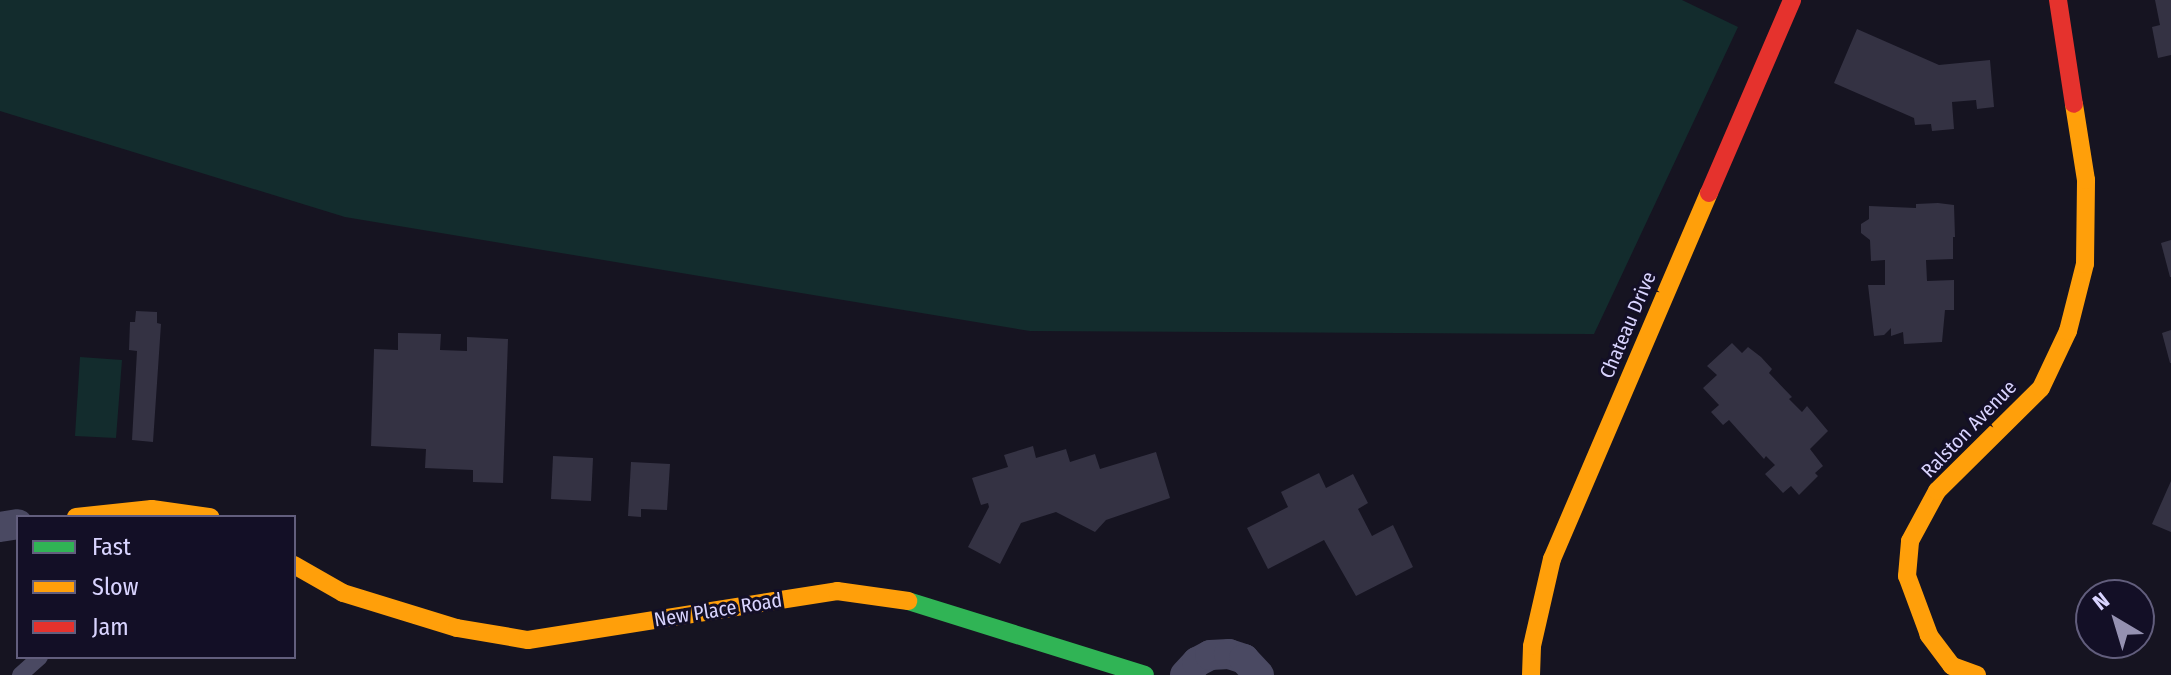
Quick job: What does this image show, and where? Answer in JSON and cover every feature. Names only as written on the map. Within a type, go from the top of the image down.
[{"type":"street","name":"Chateau Drive","points":[[1531,675],[1532,646],[1552,559],[1792,0]]},
{"type":"street","name":"Ralston Avenue","points":[[1977,675],[1952,666],[1929,635],[1907,576],[1910,541],[1937,491],[2041,388],[2068,331],[2085,264],[2086,180],[2058,0]]},
{"type":"street","points":[[95,515],[152,509],[196,515]]},
{"type":"street","name":"New Place Road","points":[[296,566],[343,593],[457,628],[528,640],[837,591],[901,599],[1145,675]]},
{"type":"street","points":[[1185,675],[1197,662],[1210,655],[1229,654],[1244,659],[1259,675]]},
{"type":"lane","points":[[20,675],[38,659]]},
{"type":"green space","points":[[0,0],[1682,0],[1738,27],[1594,334],[1030,331],[345,217],[0,111]]},
{"type":"green space","points":[[80,357],[122,360],[116,438],[75,436]]},
{"type":"building","points":[[2155,0],[2171,0],[2171,55],[2158,58],[2152,27],[2160,25]]},
{"type":"building","points":[[1857,29],[1939,65],[1990,60],[1994,107],[1977,109],[1976,100],[1952,102],[1954,129],[1932,131],[1931,124],[1915,125],[1914,118],[1834,83]]},
{"type":"building","points":[[1916,204],[1954,205],[1955,237],[1953,259],[1926,260],[1927,281],[1954,280],[1954,310],[1945,310],[1942,342],[1904,344],[1903,332],[1891,336],[1891,328],[1884,335],[1874,336],[1868,285],[1885,285],[1885,260],[1871,261],[1870,240],[1861,233],[1861,224],[1869,219],[1869,206],[1916,208]]},
{"type":"building","points":[[2171,240],[2171,277],[2170,277],[2161,243]]},
{"type":"building","points":[[136,311],[157,312],[157,323],[161,324],[153,442],[132,440],[137,351],[129,350],[130,322],[135,322]]},
{"type":"building","points":[[2171,330],[2171,363],[2170,363],[2162,333]]},
{"type":"building","points":[[398,333],[441,334],[440,350],[467,351],[467,337],[508,339],[503,483],[473,482],[473,470],[425,468],[426,449],[371,446],[374,349],[398,350]]},
{"type":"building","points":[[1732,343],[1742,353],[1748,347],[1761,357],[1772,369],[1769,373],[1792,397],[1789,399],[1802,412],[1807,406],[1828,431],[1810,449],[1823,466],[1815,473],[1818,476],[1799,495],[1791,486],[1783,493],[1765,474],[1775,465],[1766,456],[1764,459],[1729,420],[1723,425],[1711,412],[1719,405],[1703,388],[1717,375],[1707,366]]},
{"type":"building","points":[[1033,446],[1036,458],[1066,449],[1070,462],[1095,454],[1100,469],[1156,452],[1170,498],[1106,520],[1095,532],[1056,512],[1021,523],[1000,564],[968,547],[989,507],[988,503],[981,505],[972,478],[1008,467],[1004,455]]},
{"type":"building","points":[[553,456],[593,458],[591,501],[551,499]]},
{"type":"building","points":[[631,462],[670,464],[667,510],[641,509],[641,517],[628,516]]},
{"type":"building","points":[[1319,473],[1326,488],[1353,474],[1368,503],[1358,509],[1372,536],[1393,525],[1413,567],[1356,596],[1324,540],[1268,569],[1247,528],[1288,507],[1281,492]]},
{"type":"building","points":[[2171,481],[2171,532],[2152,524]]},
{"type":"traffic: fast","points":[[908,601],[1145,675]]},
{"type":"traffic: slow","points":[[1977,675],[1952,666],[1929,635],[1907,576],[1910,541],[1937,491],[2041,388],[2068,331],[2085,264],[2086,180],[2074,104]]},
{"type":"traffic: slow","points":[[1531,675],[1532,646],[1552,559],[1709,193]]},
{"type":"traffic: slow","points":[[95,515],[152,509],[196,515]]},
{"type":"traffic: slow","points":[[296,566],[343,593],[457,628],[528,640],[837,591],[908,601]]},
{"type":"traffic: jam","points":[[1709,193],[1792,0]]},
{"type":"traffic: jam","points":[[2058,0],[2074,104]]}]
